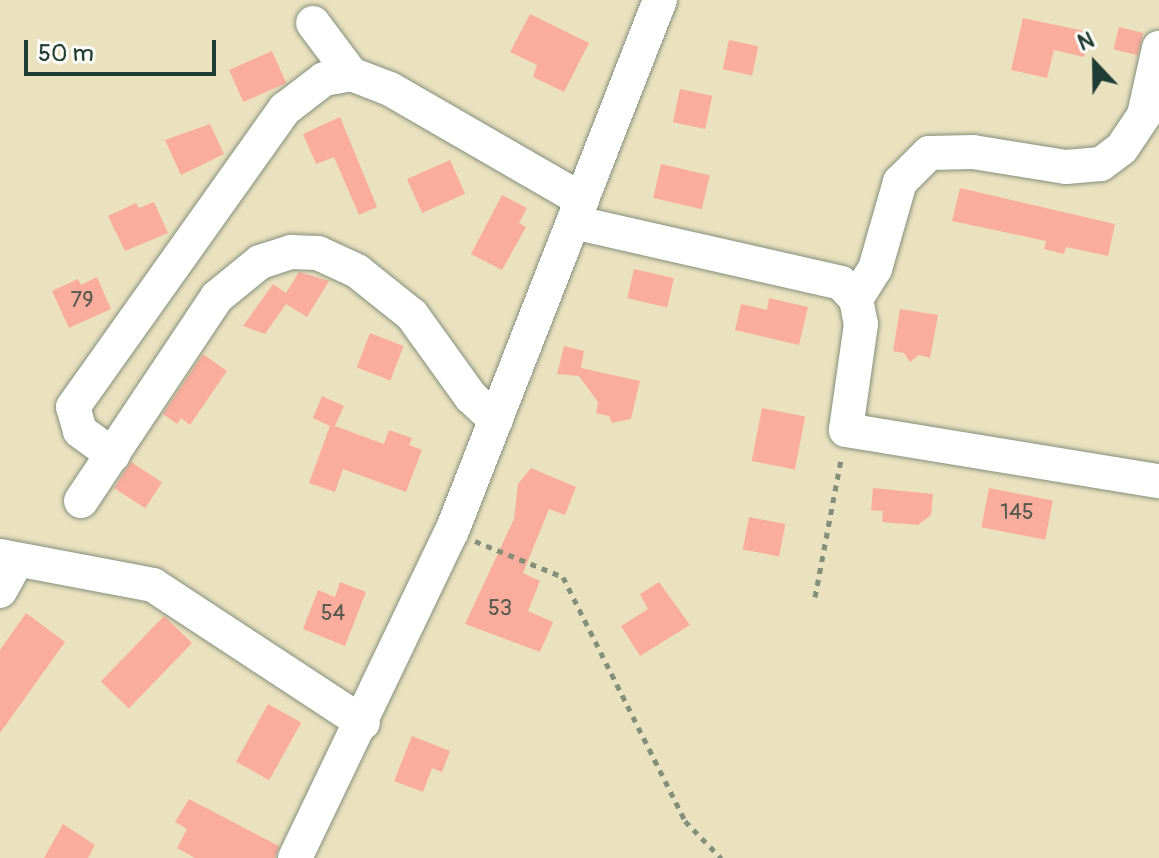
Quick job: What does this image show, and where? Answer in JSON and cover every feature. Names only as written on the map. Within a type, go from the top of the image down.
[{"type":"street","points":[[295,858],[363,723],[452,531],[660,0]]},
{"type":"street","points":[[313,23],[351,74]]},
{"type":"street","points":[[856,299],[875,269],[900,182],[929,153],[973,152],[1066,167],[1101,164],[1122,148],[1144,115],[1159,48]]},
{"type":"street","points":[[113,455],[80,431],[73,407],[285,109],[324,79],[351,74],[390,89],[578,211],[841,283],[856,299],[861,324],[846,430],[1159,481]]},
{"type":"street","points":[[81,501],[217,297],[260,262],[291,252],[318,253],[357,271],[412,315],[471,397],[496,420]]},
{"type":"street","points":[[0,591],[9,558],[153,585],[363,723]]},
{"type":"path","points":[[815,597],[846,430]]},
{"type":"path","points":[[452,531],[563,577],[685,821],[721,858]]},
{"type":"building","points":[[530,14],[589,43],[564,92],[533,77],[537,65],[510,52]]},
{"type":"building","points":[[1023,18],[1089,32],[1084,57],[1054,50],[1047,78],[1011,70]]},
{"type":"building","points":[[1119,27],[1143,33],[1138,55],[1113,49]]},
{"type":"building","points":[[729,40],[758,46],[752,76],[723,69]]},
{"type":"building","points":[[272,51],[286,83],[243,102],[229,70]]},
{"type":"building","points":[[680,89],[712,96],[705,129],[673,122]]},
{"type":"building","points":[[340,117],[377,207],[359,215],[334,157],[316,164],[303,134]]},
{"type":"building","points":[[210,124],[224,154],[181,175],[165,140]]},
{"type":"building","points":[[450,160],[465,194],[422,213],[407,179]]},
{"type":"building","points":[[661,164],[710,175],[702,209],[653,198]]},
{"type":"building","points":[[960,188],[1115,224],[1108,256],[1066,247],[1064,254],[1044,249],[1046,241],[952,221]]},
{"type":"building","points":[[502,195],[527,208],[519,223],[526,227],[502,270],[471,254]]},
{"type":"building","points":[[154,202],[168,233],[125,251],[108,216],[136,203],[139,208]]},
{"type":"building","points":[[634,269],[674,278],[667,307],[627,298]]},
{"type":"building","points":[[299,272],[329,281],[307,317],[286,304],[265,334],[243,326],[273,284],[286,293]]},
{"type":"building","points":[[97,277],[111,309],[69,328],[52,291],[78,279],[81,285]]},
{"type":"building","points":[[769,298],[808,307],[799,345],[735,330],[741,304],[767,310]]},
{"type":"building","points":[[900,309],[938,315],[930,358],[919,355],[910,362],[904,353],[893,351]]},
{"type":"building","points":[[370,333],[404,346],[390,380],[357,368]]},
{"type":"building","points":[[564,346],[584,351],[581,368],[640,381],[631,419],[612,423],[609,416],[596,413],[598,402],[579,376],[557,374]]},
{"type":"building","points":[[203,354],[227,371],[190,425],[181,418],[177,424],[163,414]]},
{"type":"building","points":[[322,396],[344,406],[335,426],[384,444],[389,430],[412,438],[409,445],[422,450],[406,492],[343,469],[335,492],[309,483],[330,426],[313,418]]},
{"type":"building","points":[[762,408],[805,416],[795,469],[752,461]]},
{"type":"building","points":[[131,462],[162,482],[145,508],[114,488]]},
{"type":"building","points":[[531,468],[576,487],[565,515],[549,509],[523,573],[540,581],[528,611],[553,622],[540,652],[465,624],[514,519],[518,484]]},
{"type":"building","points":[[873,488],[933,494],[931,515],[918,525],[882,522],[883,511],[871,510]]},
{"type":"building","points":[[989,488],[1053,500],[1045,540],[981,527]]},
{"type":"building","points":[[749,517],[785,524],[779,556],[743,549]]},
{"type":"building","points":[[340,582],[366,592],[345,646],[303,629],[318,590],[335,597]]},
{"type":"building","points":[[659,582],[690,625],[640,656],[621,626],[648,609],[640,594]]},
{"type":"building","points":[[26,613],[65,642],[0,733],[0,650]]},
{"type":"building","points":[[164,616],[192,643],[129,709],[101,681]]},
{"type":"building","points":[[268,704],[301,722],[269,780],[236,762]]},
{"type":"building","points":[[412,736],[450,751],[442,772],[432,768],[423,792],[394,781]]},
{"type":"building","points":[[189,799],[279,846],[275,858],[195,858],[177,848],[187,829],[175,822]]},
{"type":"building","points":[[63,824],[95,845],[88,858],[44,858]]}]
